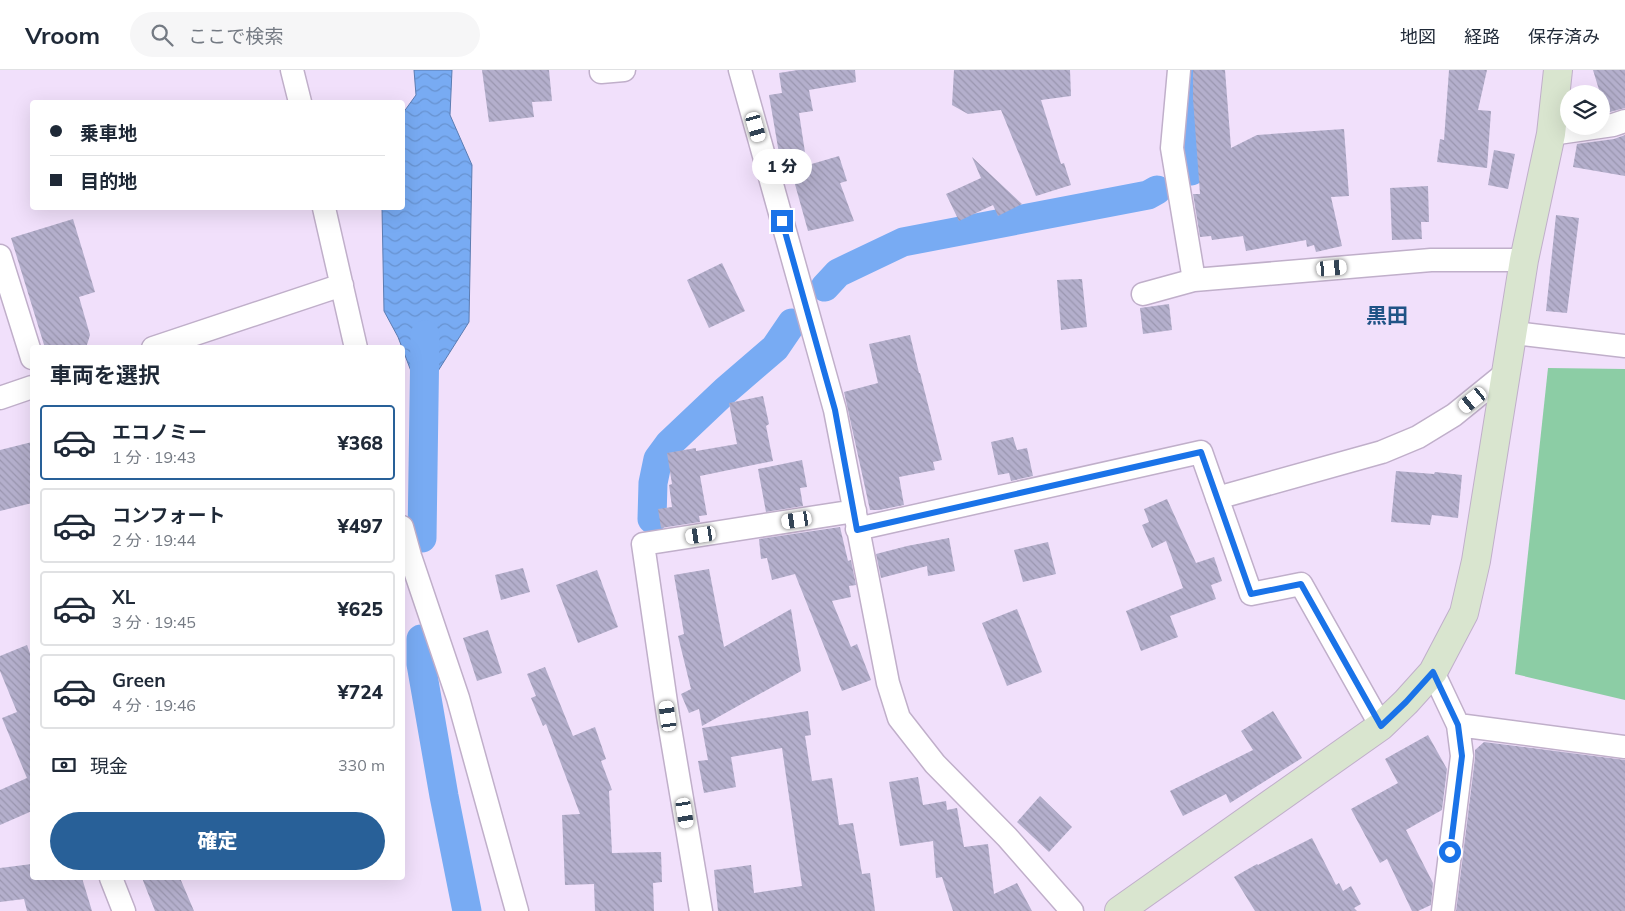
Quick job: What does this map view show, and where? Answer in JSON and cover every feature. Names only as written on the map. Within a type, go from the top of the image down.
[{"type":"street","points":[[292,70],[300,100]]},
{"type":"street","points":[[601,70],[601,72],[624,70]]},
{"type":"street","points":[[740,70],[835,410],[888,682],[899,718],[935,764],[1007,837],[1072,911]]},
{"type":"street","points":[[1179,70],[1172,148],[1194,280]]},
{"type":"street","points":[[1119,911],[1381,726],[1433,672],[1464,613],[1476,561],[1524,260],[1551,134],[1558,70]]},
{"type":"street","points":[[1551,134],[1613,125],[1625,121]]},
{"type":"street","points":[[324,210],[355,345]]},
{"type":"street","points":[[0,256],[30,352]]},
{"type":"street","points":[[1144,294],[1194,280],[1431,260],[1524,260]]},
{"type":"street","points":[[162,345],[342,285]]},
{"type":"street","points":[[1514,332],[1625,346]]},
{"type":"street","points":[[1217,498],[1382,452],[1418,437],[1454,416],[1507,372]]},
{"type":"street","points":[[0,398],[30,389]]},
{"type":"street","points":[[701,911],[668,716],[643,544],[856,520],[1201,452],[1251,594],[1301,584],[1381,726]]},
{"type":"street","points":[[405,538],[458,698],[517,911]]},
{"type":"street","points":[[1433,672],[1458,725],[1462,756],[1443,911]]},
{"type":"street","points":[[1458,725],[1625,747]]},
{"type":"street","points":[[112,880],[124,911]]},
{"type":"green space","points":[[1548,368],[1625,369],[1625,700],[1515,674]]},
{"type":"water","points":[[414,70],[452,70],[450,115],[472,165],[469,322],[438,371],[414,379],[405,355],[405,345],[401,345],[384,311],[382,210],[405,210],[405,110],[416,95]]},
{"type":"building","points":[[482,70],[549,70],[552,101],[532,102],[534,117],[489,122]]},
{"type":"building","points":[[798,70],[855,70],[856,82],[809,90],[813,111],[799,113],[806,159],[781,165],[769,95],[782,93],[779,73]]},
{"type":"building","points":[[954,70],[1070,70],[1071,96],[1041,100],[1061,164],[1064,163],[1071,185],[1036,196],[1001,110],[968,114],[952,105]]},
{"type":"building","points":[[1193,70],[1225,70],[1231,148],[1257,135],[1344,129],[1349,196],[1331,197],[1342,246],[1316,252],[1314,245],[1307,247],[1306,240],[1246,251],[1243,236],[1212,240],[1211,236],[1200,237],[1193,194],[1200,194],[1193,99]]},
{"type":"building","points":[[1449,70],[1487,70],[1478,110],[1491,111],[1487,168],[1437,162],[1440,139],[1444,140]]},
{"type":"building","points":[[1593,70],[1625,70],[1625,108],[1610,112],[1610,85],[1598,85]]},
{"type":"building","points":[[1625,135],[1625,176],[1573,167],[1577,144],[1614,139]]},
{"type":"building","points":[[1494,150],[1515,154],[1508,189],[1488,185]]},
{"type":"building","points":[[839,156],[847,181],[840,183],[854,221],[808,231],[791,170]]},
{"type":"building","points":[[972,157],[1022,204],[998,216],[993,205],[959,221],[946,194],[981,178]]},
{"type":"building","points":[[1428,186],[1429,222],[1421,222],[1422,239],[1392,240],[1390,188]]},
{"type":"building","points":[[1556,215],[1579,218],[1567,313],[1546,311]]},
{"type":"building","points":[[73,219],[95,292],[79,297],[90,335],[87,345],[44,345],[11,238]]},
{"type":"building","points":[[722,263],[745,311],[709,328],[687,280]]},
{"type":"building","points":[[1082,279],[1087,327],[1061,330],[1057,280]]},
{"type":"building","points":[[1169,304],[1172,330],[1143,334],[1140,308]]},
{"type":"building","points":[[910,335],[942,460],[933,462],[935,470],[899,477],[904,505],[870,510],[844,392],[878,383],[869,344]]},
{"type":"building","points":[[763,396],[769,424],[766,426],[773,461],[700,476],[707,515],[699,516],[700,522],[661,528],[658,509],[672,507],[669,485],[672,484],[667,453],[696,448],[696,451],[737,444],[729,403]]},
{"type":"building","points":[[1013,437],[1017,450],[1027,448],[1033,476],[1011,481],[1009,473],[998,475],[991,442]]},
{"type":"building","points":[[30,442],[30,504],[0,511],[0,450]]},
{"type":"building","points":[[802,460],[807,487],[800,488],[803,506],[766,512],[758,469]]},
{"type":"building","points":[[1396,471],[1462,475],[1458,518],[1432,515],[1430,525],[1391,522]]},
{"type":"building","points":[[1167,499],[1196,563],[1214,557],[1222,581],[1211,585],[1216,599],[1170,616],[1178,637],[1141,651],[1126,611],[1183,588],[1166,541],[1152,548],[1142,525],[1149,522],[1144,509]]},
{"type":"building","points":[[840,527],[848,561],[851,560],[856,585],[849,586],[851,597],[832,601],[851,647],[857,644],[871,680],[842,691],[795,574],[772,580],[767,558],[761,559],[759,539]]},
{"type":"building","points":[[949,538],[955,571],[928,576],[927,566],[881,578],[876,554]]},
{"type":"building","points":[[1048,542],[1056,574],[1023,582],[1014,550]]},
{"type":"building","points":[[523,568],[530,592],[501,600],[495,575]]},
{"type":"building","points":[[709,569],[724,647],[791,609],[801,671],[702,726],[699,709],[689,713],[681,694],[691,689],[678,636],[684,634],[674,575]]},
{"type":"building","points":[[597,570],[618,627],[578,643],[556,585]]},
{"type":"building","points":[[1017,609],[1042,672],[1007,686],[982,623]]},
{"type":"building","points":[[488,630],[502,673],[477,681],[463,638]]},
{"type":"building","points":[[27,645],[30,653],[30,812],[0,825],[0,790],[27,778],[2,718],[17,712],[0,671],[0,656]]},
{"type":"building","points":[[545,667],[573,736],[595,727],[606,759],[601,761],[612,790],[609,791],[612,853],[661,852],[662,882],[653,883],[654,911],[595,911],[594,884],[565,885],[562,815],[580,814],[546,724],[543,726],[531,698],[536,696],[527,674]]},
{"type":"building","points":[[808,711],[811,735],[805,736],[812,781],[832,778],[839,825],[853,823],[862,874],[870,873],[875,911],[718,911],[714,870],[751,865],[754,893],[802,886],[782,748],[731,757],[736,787],[704,793],[698,761],[708,760],[702,728]]},
{"type":"building","points":[[1273,711],[1302,758],[1230,803],[1226,794],[1183,816],[1170,791],[1253,750],[1241,731]]},
{"type":"building","points":[[1428,735],[1447,769],[1442,810],[1406,830],[1433,883],[1431,905],[1418,911],[1412,911],[1387,859],[1380,863],[1351,809],[1398,783],[1385,759]]},
{"type":"building","points":[[1484,742],[1625,760],[1625,911],[1456,911],[1475,750]]},
{"type":"building","points":[[918,777],[923,805],[946,801],[947,810],[957,808],[964,847],[988,844],[994,894],[1017,883],[1032,911],[953,911],[942,877],[936,878],[933,841],[900,846],[889,782]]},
{"type":"building","points":[[1040,796],[1072,827],[1049,852],[1017,822]]},
{"type":"building","points":[[1312,838],[1336,885],[1339,883],[1343,891],[1351,886],[1361,904],[1354,908],[1357,911],[1255,911],[1234,877]]},
{"type":"building","points":[[30,864],[30,880],[83,880],[92,911],[27,911],[24,899],[0,902],[0,868]]},
{"type":"building","points":[[143,880],[181,880],[194,911],[155,911]]},
{"type":"waterway","points":[[1187,71],[1187,112],[1191,171]]},
{"type":"waterway","points":[[825,287],[838,273],[903,242],[1148,195],[1157,190]]},
{"type":"waterway","points":[[652,519],[653,483],[658,459],[669,444],[725,391],[775,348],[792,323]]},
{"type":"waterway","points":[[422,538],[425,335]]},
{"type":"waterway","points":[[421,639],[421,664],[444,796],[467,911]]},
{"type":"district","name":"黒田","points":[[1387,316]]},
{"type":"route","points":[[782,221],[835,410],[857,530],[1201,452],[1251,594],[1301,584],[1381,726],[1433,672],[1458,725],[1462,756],[1450,852]]}]
